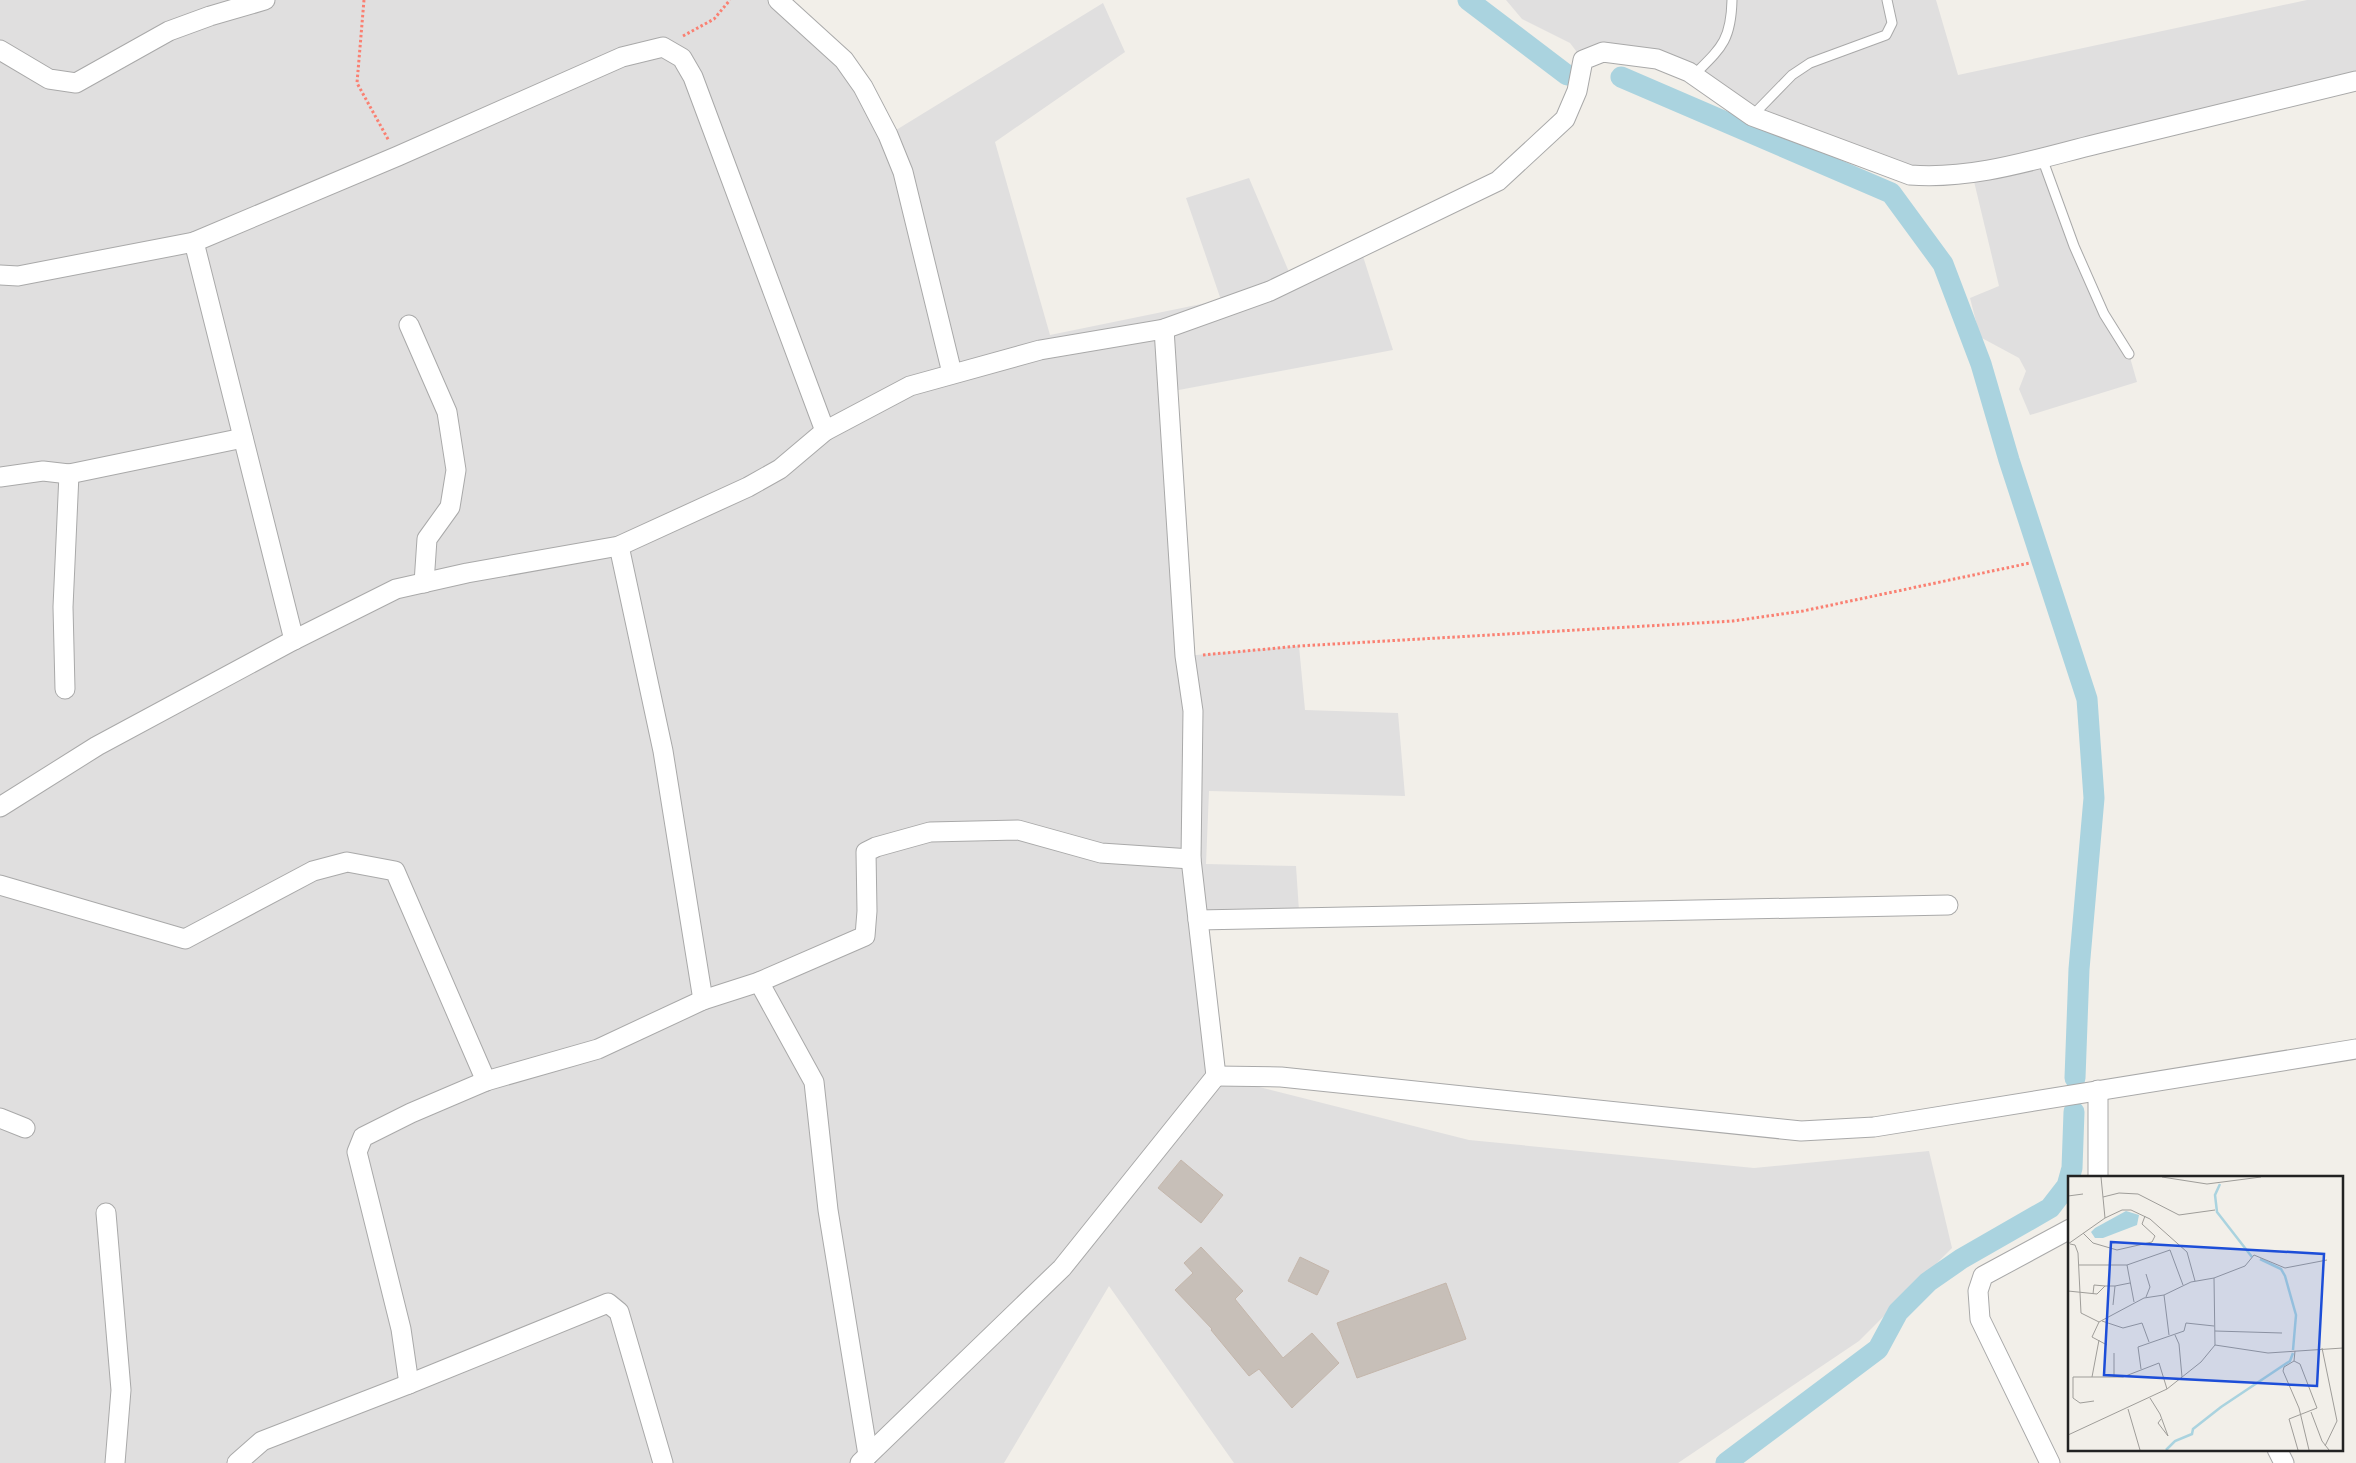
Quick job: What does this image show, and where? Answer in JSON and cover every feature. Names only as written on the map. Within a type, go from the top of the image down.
[{"type":"street","points":[[0,50],[49,79],[76,83],[100,72],[169,31],[210,16],[265,0]]},
{"type":"street","points":[[778,0],[844,60],[863,87],[888,135],[903,172],[952,373]]},
{"type":"street","points":[[0,274],[18,276],[194,242],[398,156],[622,56],[663,47],[682,58],[694,77],[824,431]]},
{"type":"street","points":[[0,807],[97,746],[294,640],[396,589],[620,546],[756,483],[780,469],[824,431],[910,386],[1040,350],[1164,328],[1270,291],[1498,181],[1565,118],[1577,91],[1583,60],[1590,55],[1603,52],[1657,59],[1694,76],[1752,116],[1910,175],[1938,178],[1972,173],[2042,158],[2356,82]]},
{"type":"street","points":[[194,242],[294,640]]},
{"type":"street","points":[[409,325],[447,412],[456,470],[450,507],[427,539],[424,583]]},
{"type":"street","points":[[864,1459],[1062,1268],[1216,1076],[1191,858],[1192,711],[1185,656],[1164,328]]},
{"type":"street","points":[[0,477],[43,472],[69,474],[243,438]]},
{"type":"street","points":[[65,688],[63,607],[69,474]]},
{"type":"street","points":[[620,546],[663,751],[704,1000]]},
{"type":"street","points":[[409,1384],[401,1329],[357,1152],[363,1137],[411,1112],[486,1081],[598,1048],[704,1000],[759,982],[865,936],[867,911],[866,852],[876,847],[930,832],[1018,830],[1101,853],[1191,858]]},
{"type":"street","points":[[0,885],[185,939],[312,871],[347,862],[395,871],[486,1081]]},
{"type":"street","points":[[1198,920],[1948,905]]},
{"type":"street","points":[[759,982],[814,1082],[828,1210],[864,1459]]},
{"type":"street","points":[[1216,1076],[1281,1077],[1802,1131],[1874,1127],[2356,1048]]},
{"type":"street","points":[[2098,1090],[2098,1176]]},
{"type":"street","points":[[0,1118],[25,1128]]},
{"type":"street","points":[[106,1213],[120,1390],[115,1463]]},
{"type":"street","points":[[2050,1463],[1980,1319],[1978,1291],[1984,1276],[2068,1230]]},
{"type":"street","points":[[237,1463],[262,1441],[409,1384],[608,1303],[619,1312],[663,1463]]},
{"type":"street","points":[[2278,1450],[2284,1463]]},
{"type":"lane","points":[[1694,76],[1719,50],[1728,36],[1732,20],[1732,0]]},
{"type":"lane","points":[[1752,116],[1792,75],[1810,63],[1886,35],[1892,23],[1887,0]]},
{"type":"lane","points":[[2042,158],[2074,246],[2104,314],[2129,354]]},
{"type":"path","points":[[364,0],[357,83],[398,156]]},
{"type":"path","points":[[663,47],[714,19],[730,0]]},
{"type":"path","points":[[1185,656],[1299,646],[1733,621],[1803,611],[2030,563]]},
{"type":"shaded area","points":[[0,0],[778,0],[813,30],[888,135],[1103,3],[1125,52],[995,142],[1050,335],[1221,300],[1186,198],[1249,178],[1292,279],[1360,247],[1393,350],[1168,392],[1185,656],[1299,646],[1305,710],[1398,713],[1405,796],[1209,791],[1206,864],[1296,866],[1299,911],[1198,920],[1216,1076],[1469,1140],[1754,1168],[1929,1151],[1952,1248],[1859,1341],[1678,1463],[1234,1463],[1109,1286],[1004,1463],[0,1463]]},
{"type":"shaded area","points":[[1506,0],[1936,0],[1958,75],[2307,0],[2356,0],[2356,81],[2042,158],[2074,247],[2129,354],[2137,382],[2030,415],[2019,389],[2026,371],[2019,358],[1980,337],[1970,298],[1999,286],[1972,173],[1938,178],[1752,116],[1657,59],[1583,60],[1570,43],[1522,19]]},
{"type":"building","points":[[1181,1160],[1223,1195],[1201,1223],[1158,1188]]},
{"type":"building","points":[[1201,1247],[1243,1291],[1235,1299],[1283,1358],[1312,1333],[1339,1363],[1292,1408],[1259,1369],[1249,1376],[1212,1329],[1175,1290],[1193,1273],[1184,1263]]},
{"type":"building","points":[[1300,1257],[1329,1271],[1317,1295],[1288,1281]]},
{"type":"building","points":[[1446,1283],[1466,1339],[1357,1378],[1337,1323]]},
{"type":"waterway","points":[[1468,0],[1567,75]]},
{"type":"waterway","points":[[1621,77],[1891,193],[1943,264],[1981,364],[2009,460],[2087,699],[2094,798],[2079,969],[2075,1078]]},
{"type":"waterway","points":[[2070,1176],[2072,1168],[2074,1112]]},
{"type":"waterway","points":[[1726,1463],[1878,1349],[1898,1312],[1928,1282],[1961,1259],[2050,1208],[2068,1182]]}]
